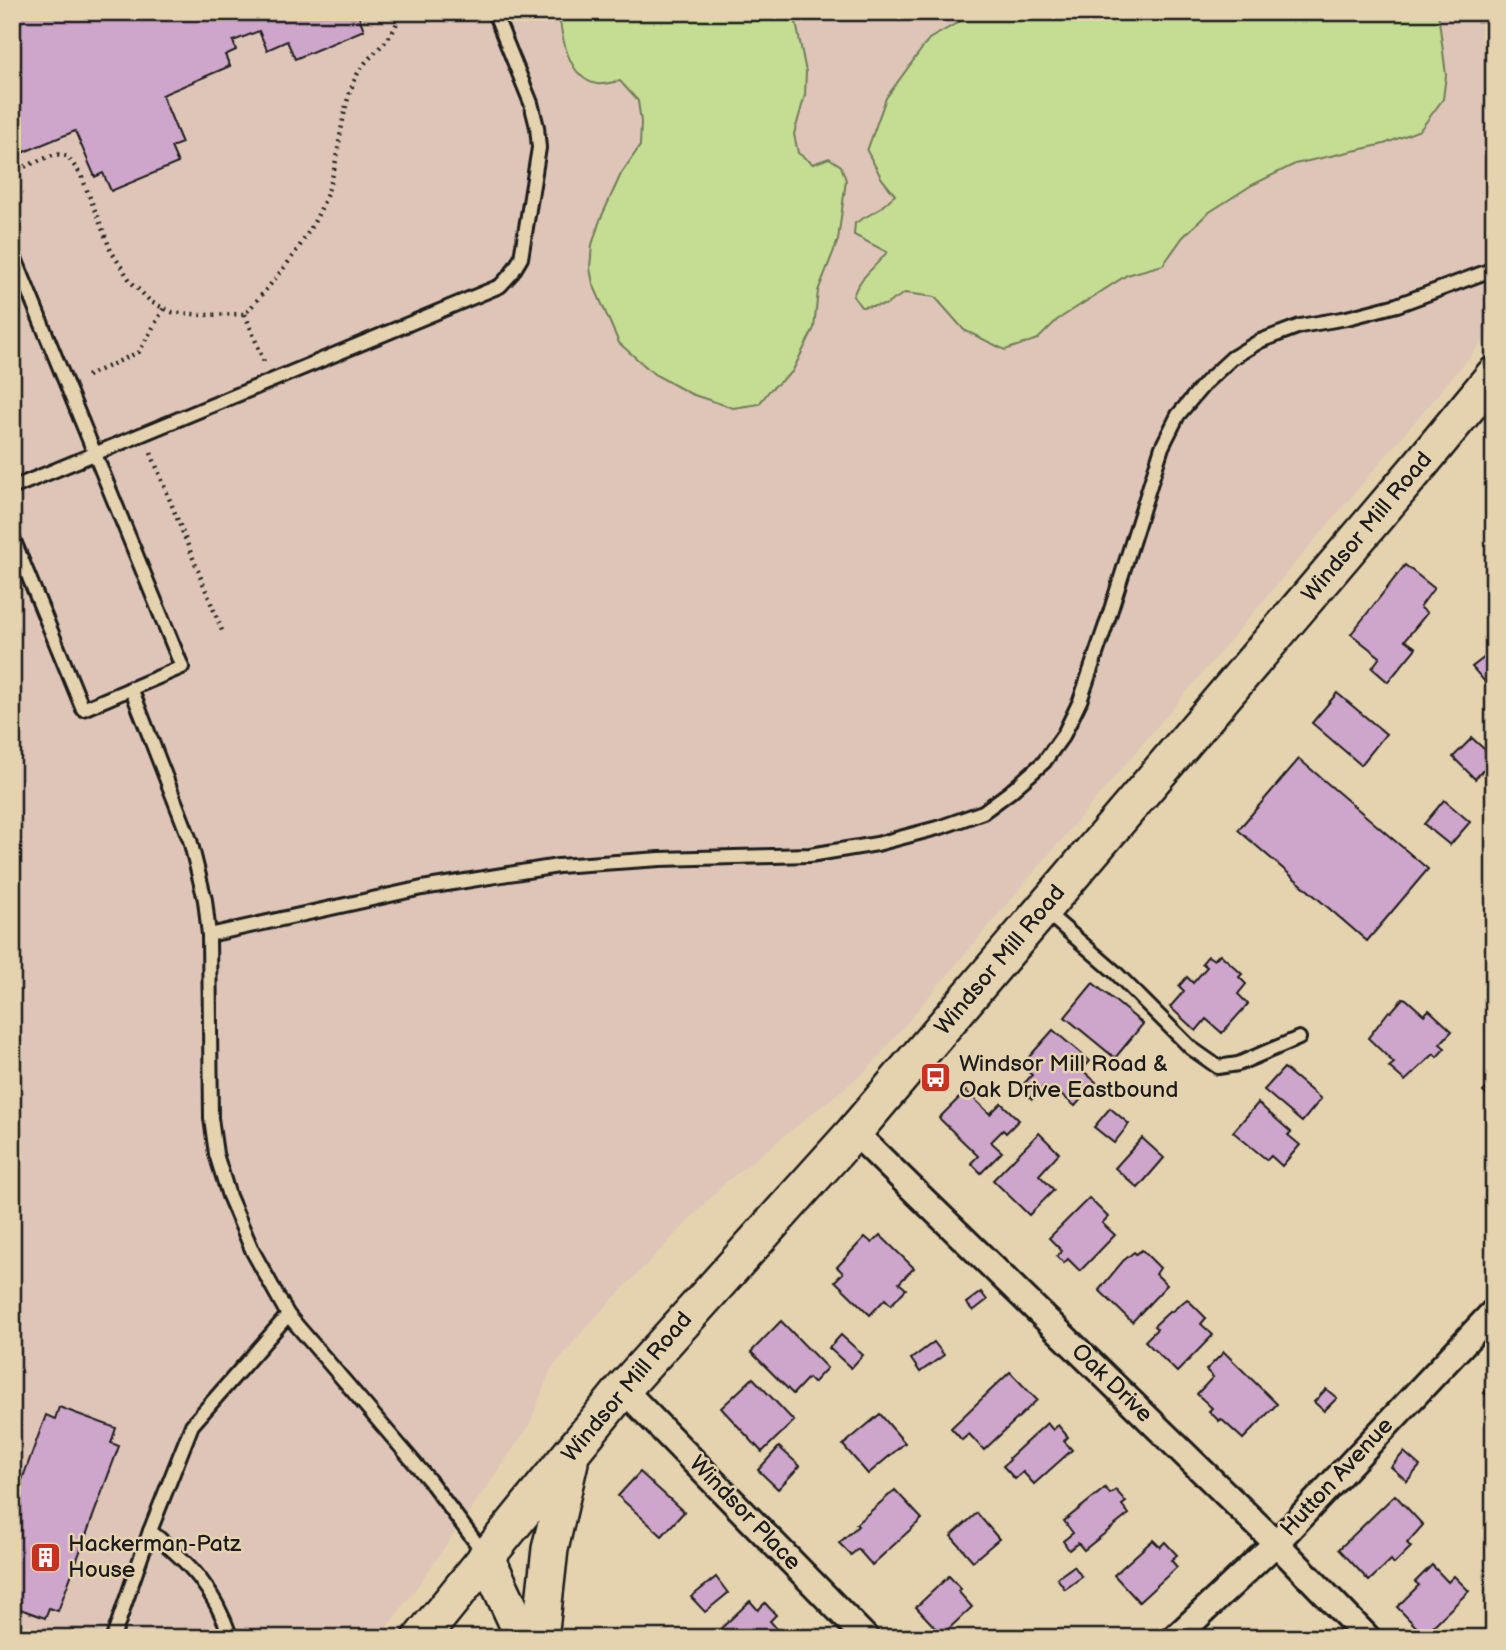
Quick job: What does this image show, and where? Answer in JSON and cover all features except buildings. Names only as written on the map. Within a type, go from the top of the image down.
[{"type":"main road","name":"Windsor Mill Road","points":[[421,1638],[623,1389],[854,1132],[1494,375]]},
{"type":"main road","points":[[540,1638],[554,1525],[572,1451]]},
{"type":"main road","points":[[486,1556],[524,1638]]},
{"type":"street","name":"Oak Drive","points":[[854,1132],[1276,1543],[1368,1638]]},
{"type":"street","name":"Hutton Avenue","points":[[1175,1638],[1276,1543],[1494,1311]]},
{"type":"street","name":"Windsor Place","points":[[623,1389],[866,1638]]},
{"type":"lane","points":[[12,488],[499,286],[512,273],[521,258],[539,148],[531,103],[494,12]]},
{"type":"lane","points":[[12,251],[182,667],[83,709],[12,536]]},
{"type":"lane","points":[[209,935],[422,888],[558,866],[660,859],[759,858],[836,851],[928,831],[983,811],[1044,762],[1064,734],[1080,701],[1162,447],[1178,415],[1206,382],[1232,358],[1260,341],[1300,326],[1347,318],[1397,305],[1494,269]]},
{"type":"lane","points":[[131,688],[190,840],[205,900],[209,935],[209,1079],[216,1154],[229,1196],[253,1251],[288,1315],[429,1480],[486,1556]]},
{"type":"lane","points":[[1043,910],[1115,972],[1191,1048],[1218,1067],[1238,1064],[1300,1038]]},
{"type":"lane","points":[[113,1638],[150,1531],[192,1425],[288,1315]]},
{"type":"lane","points":[[150,1531],[185,1560],[217,1602],[231,1638]]},
{"type":"path","points":[[12,172],[55,154],[68,156],[81,175],[111,251],[131,282],[151,302],[172,312],[201,315],[245,314],[301,247],[328,190],[350,90],[369,57],[388,40],[399,12]]},
{"type":"path","points":[[79,379],[139,352],[164,309]]},
{"type":"path","points":[[245,314],[264,363]]},
{"type":"path","points":[[150,453],[223,633]]},
{"type":"shaded area","points":[[12,12],[1494,12],[1494,328],[866,1071],[725,1183],[586,1327],[550,1371],[529,1426],[379,1638],[12,1638]]},
{"type":"green space","points":[[559,12],[794,12],[806,72],[805,95],[794,134],[798,153],[813,164],[829,158],[841,166],[846,180],[838,240],[818,291],[814,328],[792,372],[770,390],[759,404],[733,408],[691,394],[654,374],[619,343],[593,284],[590,268],[592,245],[600,220],[621,174],[640,146],[638,101],[620,81],[597,84],[579,74],[564,44]]},
{"type":"green space","points":[[991,12],[1438,12],[1446,75],[1443,99],[1420,130],[1384,144],[1295,164],[1252,185],[1208,213],[1183,237],[1163,265],[1127,275],[1057,320],[1038,339],[1005,350],[964,330],[935,297],[905,293],[885,305],[861,307],[853,296],[863,278],[887,252],[854,235],[855,223],[878,210],[895,195],[882,179],[867,151],[886,98],[929,39],[968,17]]},
{"type":"place","name":"Windsor Mill Road & Oak Drive Eastbound","points":[[936,1077]]},
{"type":"place","name":"Hackerman-Patz House","points":[[45,1557]]}]
